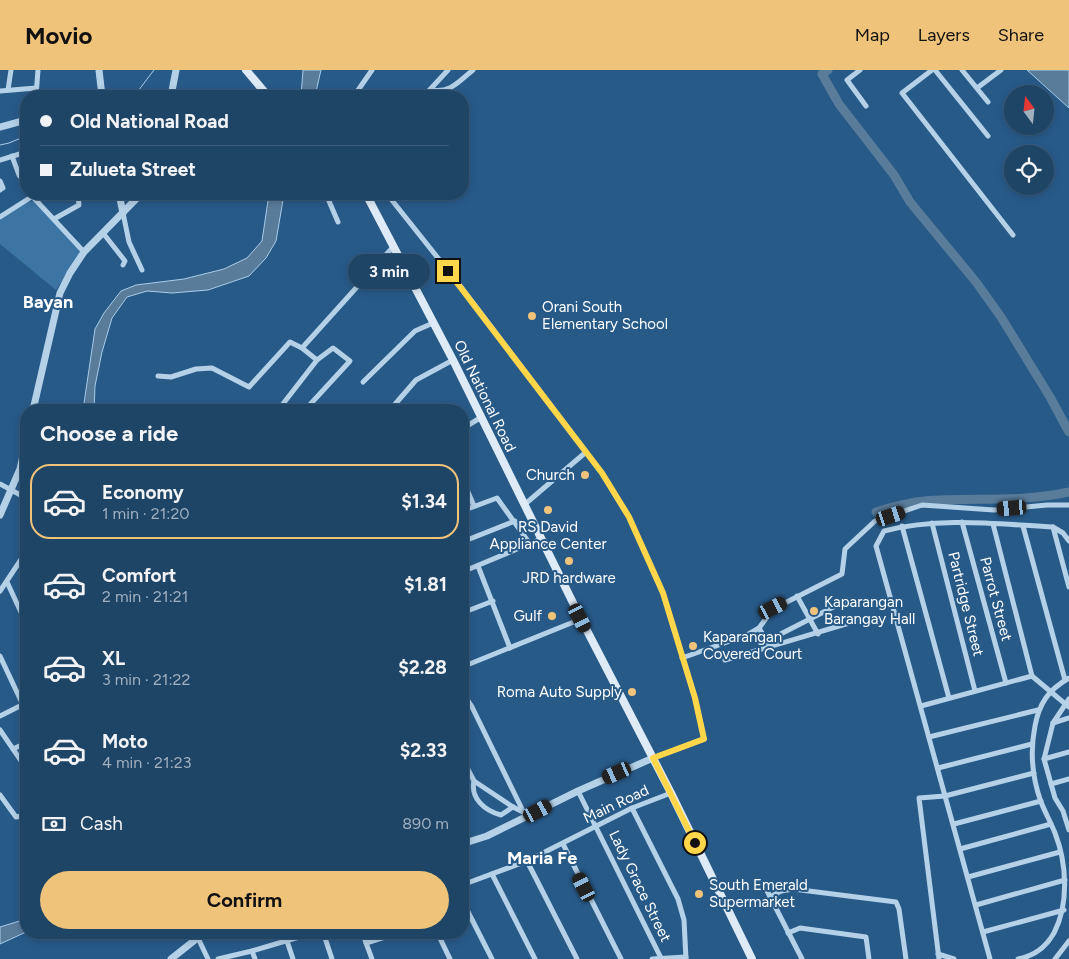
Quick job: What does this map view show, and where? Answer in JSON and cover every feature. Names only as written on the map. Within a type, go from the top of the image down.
[{"type":"main road","points":[[246,70],[263,90]]},
{"type":"main road","name":"Old National Road","points":[[369,200],[452,360],[580,618],[671,793],[752,959]]},
{"type":"street","points":[[8,90],[11,70]]},
{"type":"street","points":[[0,91],[36,88],[38,70]]},
{"type":"street","points":[[99,70],[101,90]]},
{"type":"street","points":[[172,90],[176,70]]},
{"type":"street","points":[[358,90],[372,70]]},
{"type":"street","points":[[430,90],[448,70]]},
{"type":"street","points":[[430,90],[447,90],[456,85],[473,70]]},
{"type":"street","points":[[860,70],[847,80],[866,106]]},
{"type":"street","points":[[988,136],[933,70],[902,93],[1013,235]]},
{"type":"street","points":[[977,88],[1001,70]]},
{"type":"street","points":[[966,71],[988,102]]},
{"type":"street","points":[[0,126],[20,121]]},
{"type":"street","points":[[0,160],[20,154]]},
{"type":"street","points":[[12,156],[19,175]]},
{"type":"street","points":[[0,181],[3,188],[0,190]]},
{"type":"street","points":[[0,217],[26,200]]},
{"type":"street","points":[[40,200],[84,252]]},
{"type":"street","points":[[54,218],[79,205],[79,200]]},
{"type":"street","points":[[120,200],[129,242],[142,270]]},
{"type":"street","points":[[35,404],[60,293],[84,252],[135,200]]},
{"type":"street","points":[[329,200],[338,222]]},
{"type":"street","points":[[392,200],[461,287],[602,473],[629,517],[663,593],[695,698],[704,739],[653,758],[525,814],[487,836],[469,842]]},
{"type":"street","points":[[103,232],[125,260],[123,265]]},
{"type":"street","points":[[302,348],[393,247]]},
{"type":"street","points":[[363,382],[415,331],[433,324]]},
{"type":"street","points":[[158,376],[171,377],[196,369],[212,368],[249,388],[290,342],[302,348],[317,360]]},
{"type":"street","points":[[283,404],[317,360],[332,348],[350,361],[310,404]]},
{"type":"street","points":[[395,404],[416,380],[452,360]]},
{"type":"street","points":[[469,425],[480,418]]},
{"type":"street","points":[[524,505],[586,452]]},
{"type":"street","points":[[0,515],[20,468]]},
{"type":"street","points":[[0,484],[20,495]]},
{"type":"street","points":[[469,494],[474,506]]},
{"type":"street","points":[[469,508],[497,498],[530,544]]},
{"type":"street","points":[[682,658],[747,635],[759,628],[773,608],[842,574],[845,550],[875,521],[922,505],[994,510],[1069,505]]},
{"type":"street","points":[[469,539],[515,521]]},
{"type":"street","points":[[990,959],[876,546],[884,531],[902,526],[962,522],[1053,527],[1063,533],[1069,541]]},
{"type":"street","name":"Parrot Street","points":[[962,522],[1006,683]]},
{"type":"street","name":"Partridge Street","points":[[932,523],[975,691]]},
{"type":"street","points":[[993,524],[1032,676],[1050,692],[1068,703],[1053,723],[1044,759],[1055,798],[1066,810],[1069,830]]},
{"type":"street","points":[[902,526],[948,698]]},
{"type":"street","points":[[1018,959],[1031,956],[1047,945],[1057,929],[1065,906],[1066,870],[1051,824],[1041,801],[1034,773],[1032,744],[1038,710],[1050,692],[1067,679],[1023,526]]},
{"type":"street","points":[[1053,527],[1069,587]]},
{"type":"street","points":[[469,569],[541,539]]},
{"type":"street","points":[[0,591],[20,561]]},
{"type":"street","points":[[478,566],[510,648]]},
{"type":"street","points":[[6,582],[20,611]]},
{"type":"street","points":[[797,596],[818,634]]},
{"type":"street","points":[[767,641],[847,600]]},
{"type":"street","points":[[469,610],[492,601]]},
{"type":"street","points":[[469,664],[580,618]]},
{"type":"street","points":[[725,660],[818,634],[856,621]]},
{"type":"street","points":[[759,628],[771,647]]},
{"type":"street","points":[[0,656],[20,694]]},
{"type":"street","points":[[921,706],[1032,676]]},
{"type":"street","points":[[469,702],[525,814]]},
{"type":"street","points":[[0,716],[20,706]]},
{"type":"street","points":[[929,737],[1038,710]]},
{"type":"street","points":[[1053,723],[1069,718]]},
{"type":"street","points":[[0,730],[20,758]]},
{"type":"street","points":[[938,768],[1032,744]]},
{"type":"street","points":[[14,749],[20,746]]},
{"type":"street","points":[[1044,759],[1069,752]]},
{"type":"street","points":[[469,771],[474,780],[525,814]]},
{"type":"street","points":[[954,959],[939,956],[919,798],[945,796],[1034,773]]},
{"type":"street","points":[[1050,784],[1069,779]]},
{"type":"street","points":[[474,780],[472,788],[476,800],[495,814],[501,815],[512,807]]},
{"type":"street","name":"Lady Grace Street","points":[[578,791],[661,958]]},
{"type":"street","name":"Main Road","points":[[469,882],[527,861],[632,808],[671,793]]},
{"type":"street","points":[[0,795],[16,817],[20,816]]},
{"type":"street","points":[[954,824],[1041,801]]},
{"type":"street","points":[[632,808],[678,899],[684,920],[686,958],[652,959]]},
{"type":"street","points":[[960,849],[1051,824]]},
{"type":"street","points":[[563,844],[621,959]]},
{"type":"street","points":[[968,877],[1060,852]]},
{"type":"street","points":[[527,861],[577,959]]},
{"type":"street","points":[[492,874],[535,959]]},
{"type":"street","points":[[976,905],[1065,880]]},
{"type":"street","points":[[763,883],[802,959]]},
{"type":"street","points":[[770,897],[781,891],[793,889],[896,902],[899,909],[906,959]]},
{"type":"street","points":[[983,932],[1064,910]]},
{"type":"street","points":[[469,914],[492,959]]},
{"type":"street","points":[[788,932],[800,928],[866,937],[869,959]]},
{"type":"street","points":[[171,959],[197,939]]},
{"type":"street","points":[[198,939],[208,959]]},
{"type":"street","points":[[218,959],[293,939]]},
{"type":"street","points":[[325,939],[332,959]]},
{"type":"street","points":[[365,939],[372,959]]},
{"type":"street","points":[[366,943],[379,939]]},
{"type":"street","points":[[440,939],[450,959]]},
{"type":"street","points":[[1055,959],[1069,940]]},
{"type":"street","points":[[287,941],[294,959]]},
{"type":"street","points":[[252,951],[255,959]]},
{"type":"shaded area","points":[[303,70],[321,70],[316,90],[301,90]]},
{"type":"shaded area","points":[[1027,70],[1069,70],[1069,108],[1054,94],[1054,85],[1044,85]]},
{"type":"shaded area","points":[[268,200],[283,200],[276,241],[266,258],[249,276],[208,290],[172,293],[147,291],[127,297],[112,318],[102,352],[95,386],[94,404],[84,404],[95,329],[104,313],[121,291],[136,285],[184,279],[224,269],[247,258],[262,241]]},
{"type":"shaded area","points":[[35,201],[81,251],[56,290],[0,244],[0,219],[26,202]]},
{"type":"shaded area","points":[[20,921],[20,935],[0,944],[0,927]]},
{"type":"waterway","points":[[139,90],[154,70]]},
{"type":"waterway","points":[[828,70],[822,74],[839,104],[894,175],[910,202],[976,282],[1001,317],[1069,432]]},
{"type":"waterway","points":[[0,145],[20,138]]},
{"type":"waterway","points":[[876,512],[924,501],[1015,499],[1069,492]]},
{"type":"place","name":"Orani South Elementary School","points":[[532,316]]},
{"type":"place","name":"Church","points":[[585,475]]},
{"type":"place","name":"RS David Appliance Center","points":[[548,510]]},
{"type":"place","name":"JRD hardware","points":[[569,561]]},
{"type":"place","name":"Kaparangan Barangay Hall","points":[[814,611]]},
{"type":"place","name":"Gulf","points":[[552,616]]},
{"type":"place","name":"Kaparangan Covered Court","points":[[693,646]]},
{"type":"place","name":"Roma Auto Supply","points":[[632,692]]},
{"type":"place","name":"South Emerald Supermarket","points":[[699,894]]},
{"type":"district","name":"Bayan","points":[[48,302]]},
{"type":"district","name":"Maria Fe","points":[[542,858]]},
{"type":"route","points":[[448,271],[602,473],[629,517],[646,552],[663,593],[695,698],[704,739],[653,758],[695,843]]}]
